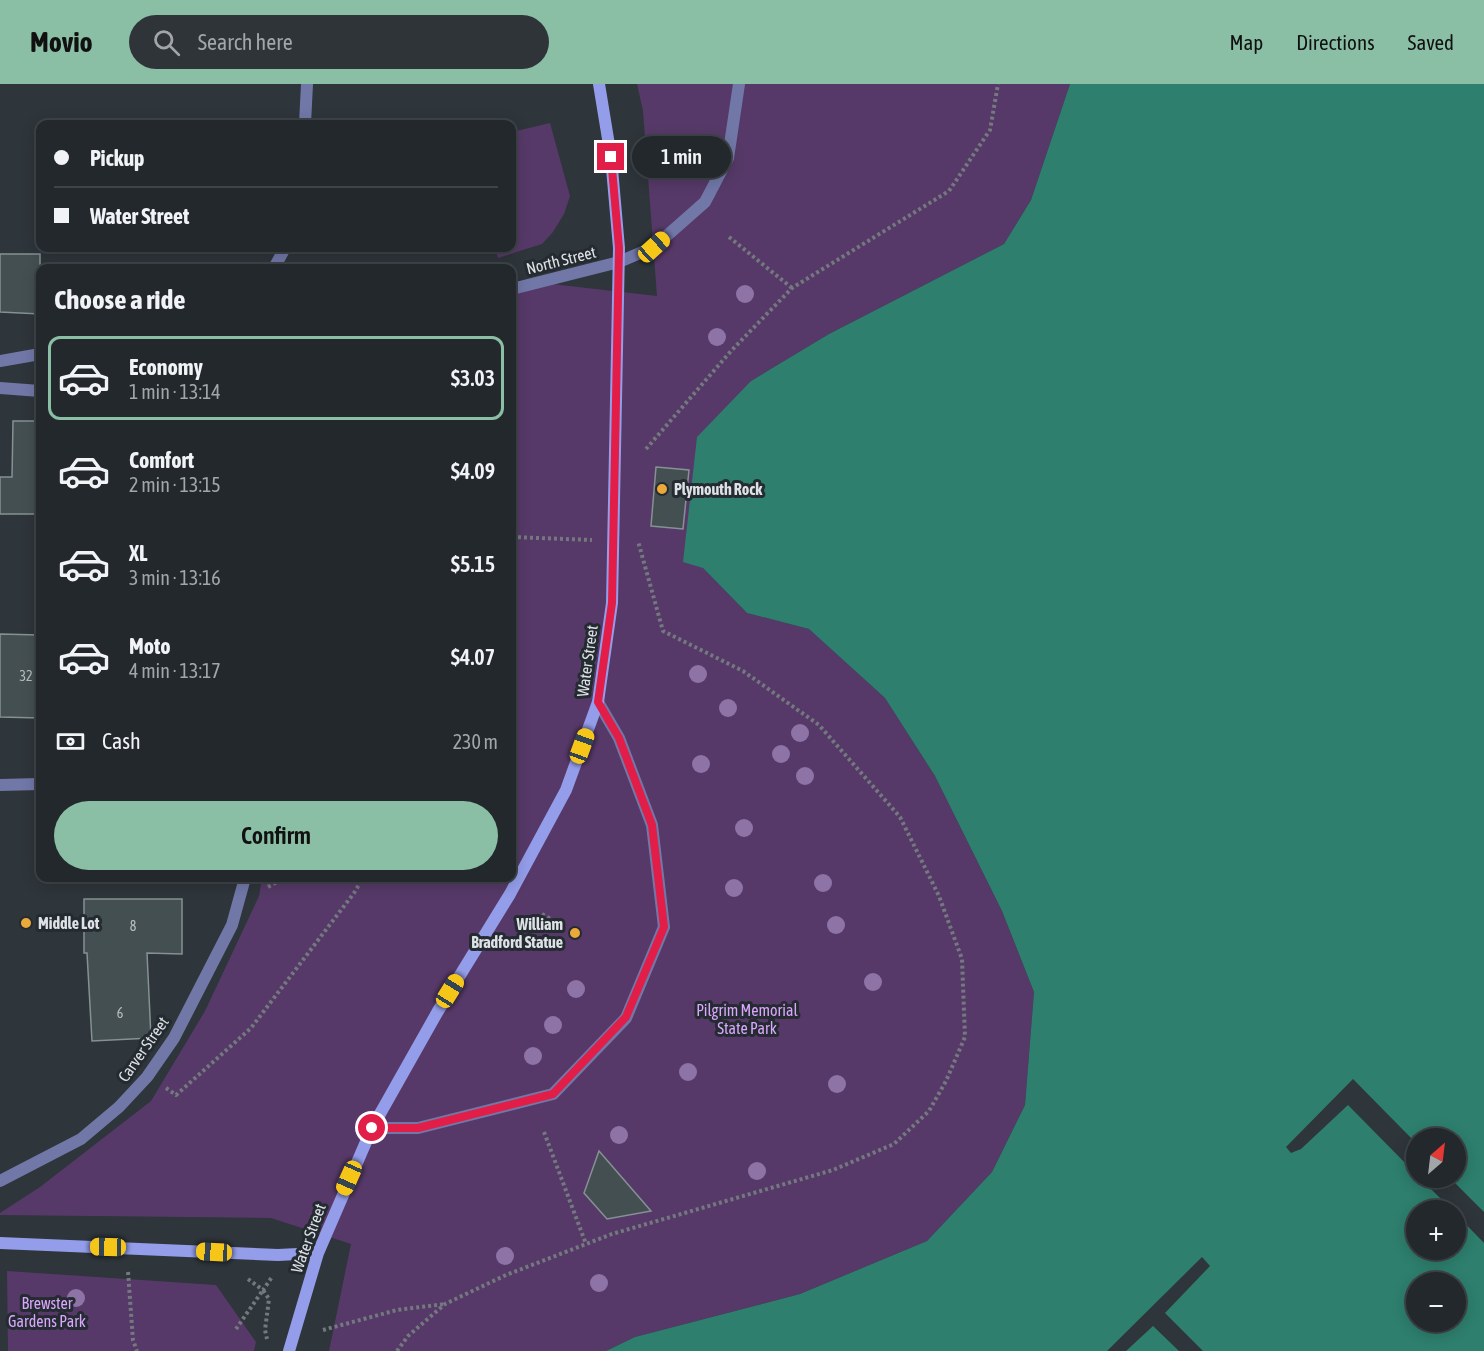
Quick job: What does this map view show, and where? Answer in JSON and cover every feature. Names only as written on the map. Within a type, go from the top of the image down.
[{"type":"main road","name":"Water Street","points":[[289,1351],[318,1254],[372,1128],[438,1011],[510,894],[566,790],[598,702],[612,603],[619,262],[611,157],[599,84]]},
{"type":"main road","points":[[0,1243],[278,1255],[318,1254]]},
{"type":"street","points":[[305,120],[307,84]]},
{"type":"street","name":"North Street","points":[[516,288],[619,262],[654,247],[705,202],[728,158],[739,84]]},
{"type":"street","points":[[0,361],[36,355]]},
{"type":"street","points":[[0,388],[36,391]]},
{"type":"street","points":[[372,1128],[418,1128],[553,1094],[626,1017],[664,927],[652,825],[619,738],[598,702]]},
{"type":"street","points":[[0,785],[36,784]]},
{"type":"street","name":"Carver Street","points":[[0,1181],[81,1139],[119,1107],[147,1077],[174,1038],[232,925],[244,882]]},
{"type":"path","points":[[646,449],[731,351],[792,288],[950,191],[990,130],[998,84]]},
{"type":"path","points":[[729,237],[792,288]]},
{"type":"path","points":[[516,537],[579,540]]},
{"type":"path","points":[[396,1351],[408,1336],[446,1304],[506,1275],[612,1234],[833,1170],[894,1144],[929,1111],[946,1082],[965,1038],[962,959],[939,896],[900,817],[819,725],[743,671],[663,631],[640,541]]},
{"type":"path","points":[[147,1077],[176,1095],[251,1028],[361,882]]},
{"type":"path","points":[[542,914],[561,925]]},
{"type":"path","points":[[544,1132],[586,1244]]},
{"type":"path","points":[[128,1248],[133,1340],[136,1351]]},
{"type":"path","points":[[236,1329],[262,1290],[269,1299],[265,1330],[268,1343]]},
{"type":"path","points":[[323,1330],[397,1310],[446,1304]]},
{"type":"green space","name":"Pilgrim Memorial State Park","points":[[637,84],[1070,84],[1031,200],[1004,244],[829,334],[751,381],[703,568],[747,613],[809,629],[885,698],[935,776],[1002,911],[1034,992],[1025,1105],[992,1172],[927,1241],[800,1294],[635,1337],[606,1351],[329,1351],[351,1244],[271,1218],[0,1215],[0,1213],[40,1187],[151,1101],[205,1011],[259,896],[261,882],[516,882],[516,293],[552,284],[657,296],[643,111]]},
{"type":"green space","points":[[550,123],[570,196],[564,214],[542,244],[498,258],[496,252],[516,252],[516,131]]},
{"type":"green space","name":"Brewster Gardens Park","points":[[7,1271],[216,1285],[256,1342],[254,1351],[8,1351]]},
{"type":"shaded area","points":[[1070,84],[1484,84],[1484,1351],[606,1351],[635,1337],[800,1294],[927,1241],[992,1172],[1025,1105],[1034,992],[1002,911],[935,776],[885,698],[809,629],[747,613],[703,568],[683,562],[697,437],[751,381],[829,334],[1004,244],[1031,200]]},
{"type":"pier","points":[[1353,1079],[1406,1133],[1406,1164],[1348,1105],[1301,1149],[1291,1153],[1286,1147]]},
{"type":"pier","points":[[1430,1188],[1460,1188],[1484,1212],[1484,1243],[1466,1224],[1466,1200],[1442,1200]]},
{"type":"pier","points":[[1202,1257],[1210,1266],[1165,1313],[1203,1351],[1179,1351],[1153,1326],[1126,1351],[1107,1351]]},
{"type":"building","points":[[0,254],[40,254],[40,264],[36,264],[36,314],[0,312]]},
{"type":"building","points":[[13,421],[36,421],[36,514],[0,514],[0,477],[12,477]]},
{"type":"building","points":[[656,467],[689,470],[683,529],[651,526]]},
{"type":"building","points":[[0,634],[36,635],[36,718],[0,717]]},
{"type":"building","points":[[84,899],[182,899],[182,954],[147,953],[151,1038],[92,1041],[87,953],[84,953]]},
{"type":"building","points":[[599,1151],[651,1211],[607,1219],[584,1193]]},
{"type":"place","name":"Plymouth Rock","points":[[662,489]]},
{"type":"place","name":"Middle Lot","points":[[26,923]]},
{"type":"place","name":"William Bradford Statue","points":[[575,933]]},
{"type":"route","points":[[372,1128],[418,1128],[553,1094],[626,1017],[664,927],[652,825],[619,738],[598,702],[612,603],[619,248],[611,157]]}]
